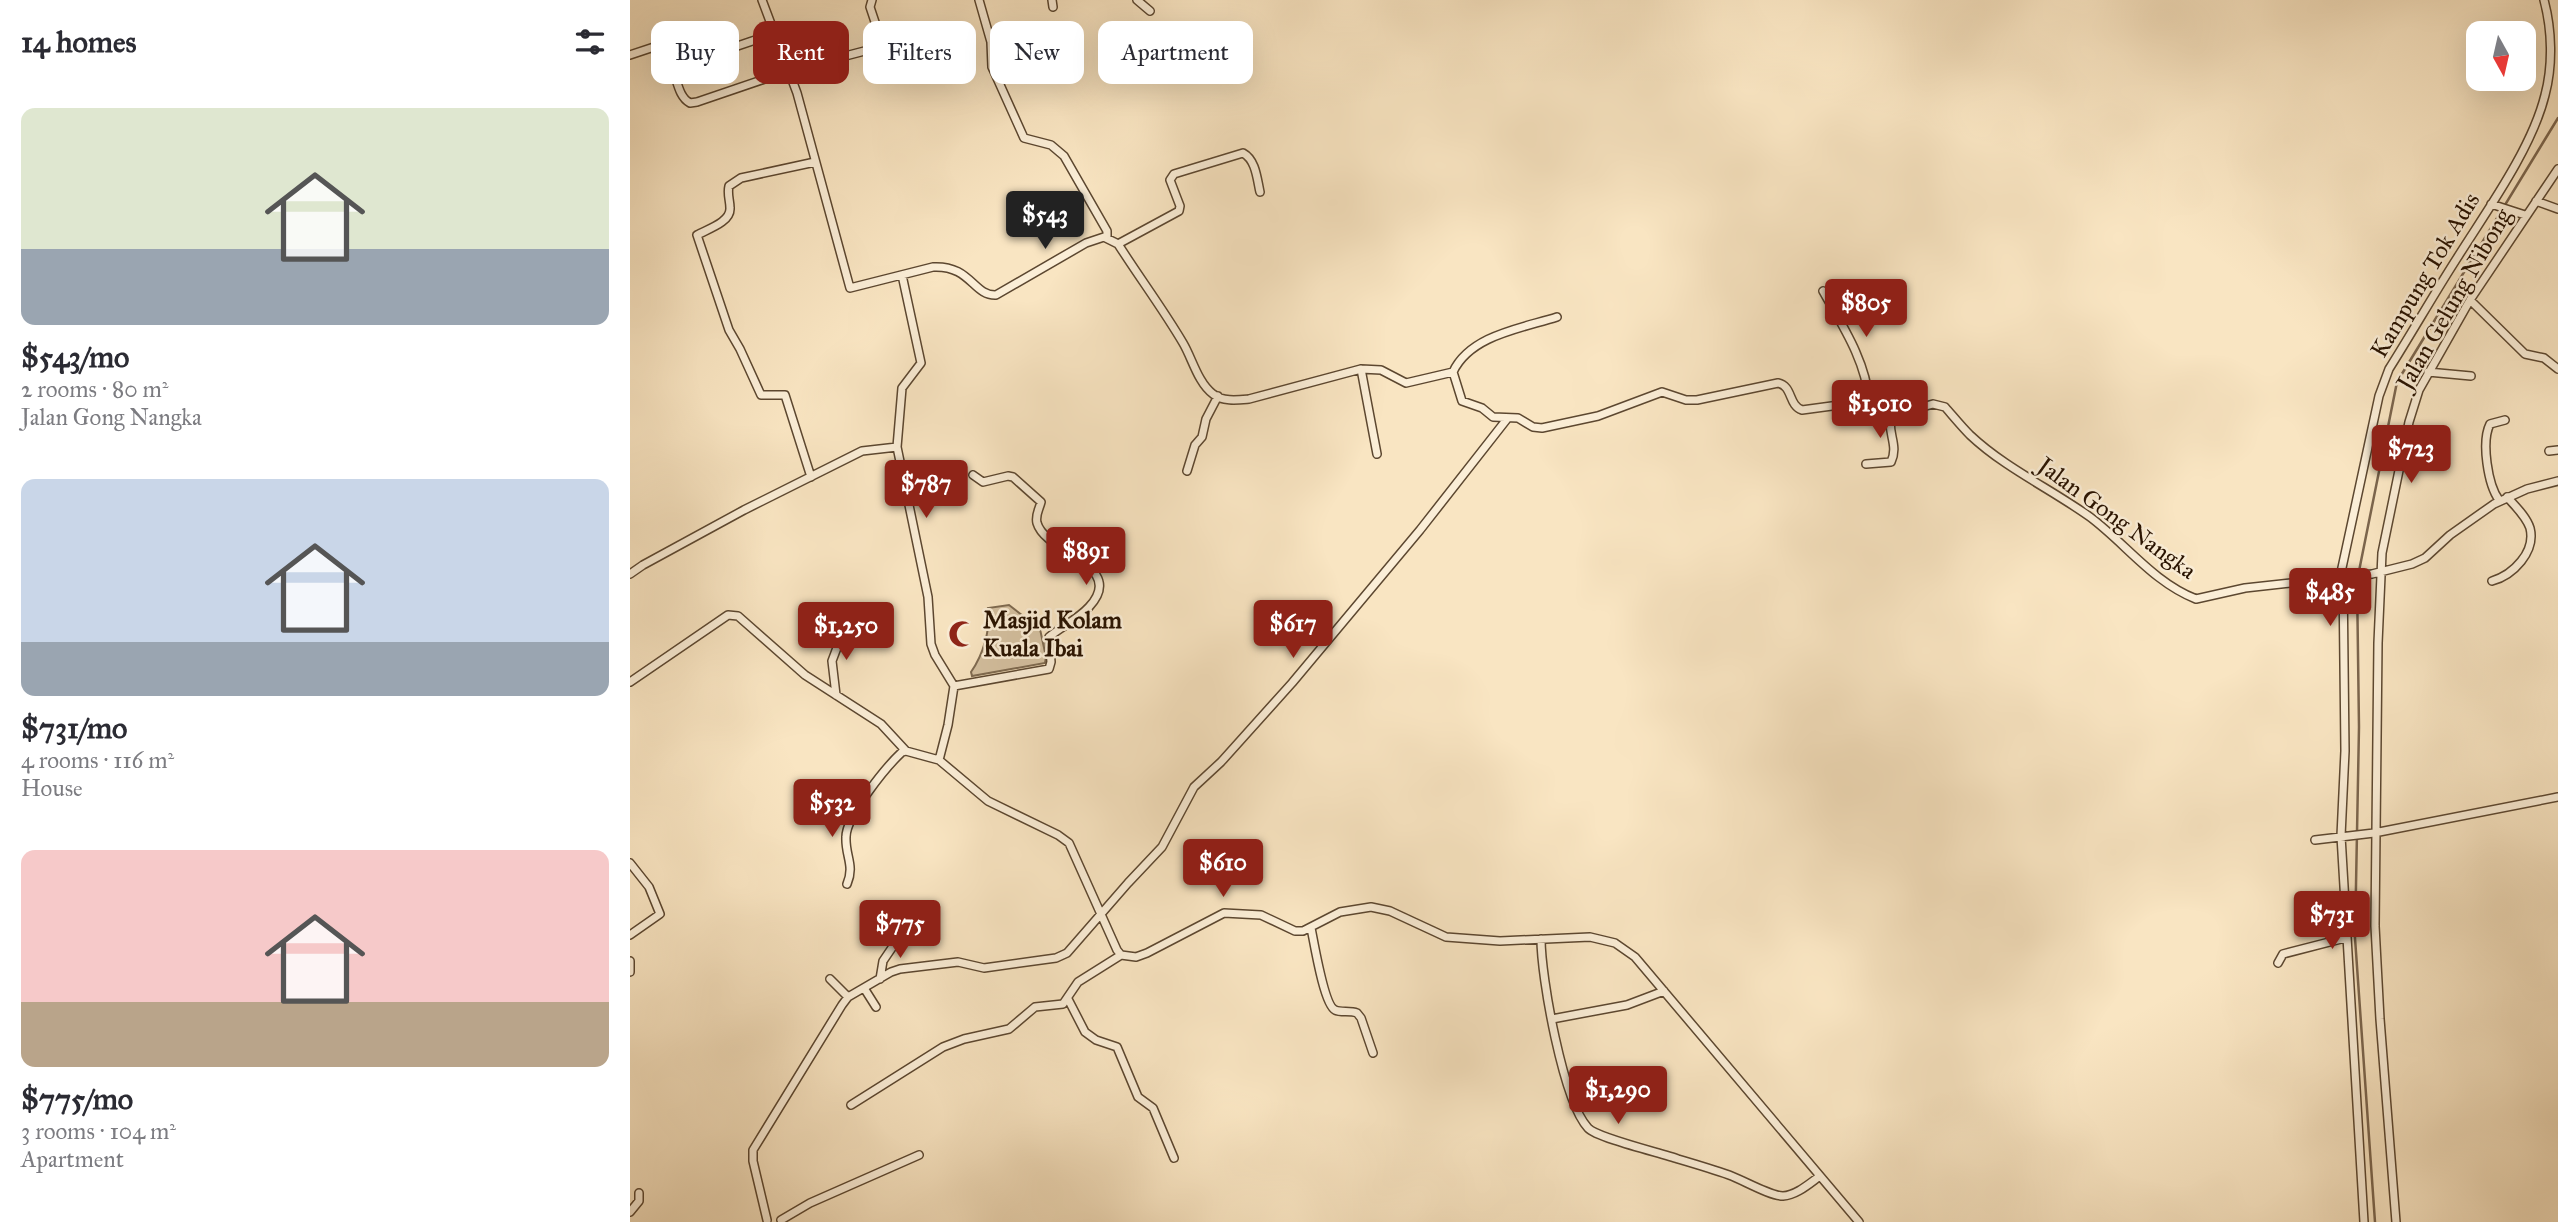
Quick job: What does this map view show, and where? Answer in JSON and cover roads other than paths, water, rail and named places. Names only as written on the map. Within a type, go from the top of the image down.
[{"type":"street","points":[[762,0],[771,21]]},
{"type":"street","points":[[849,55],[876,48],[880,37],[870,7],[872,0]]},
{"type":"street","points":[[979,0],[991,43],[992,67],[1024,138],[1052,145],[1065,156],[1107,231],[1108,238]]},
{"type":"street","points":[[1137,0],[1150,11]]},
{"type":"street","name":"Kampung Tok Adis","points":[[2364,1222],[2345,937],[2342,836],[2345,751],[2343,577],[2383,383],[2443,278],[2493,204],[2536,123],[2546,94],[2550,37],[2544,0]]},
{"type":"street","points":[[630,55],[657,46],[672,63],[681,96],[690,103],[753,84]]},
{"type":"street","points":[[793,84],[850,288],[933,267],[954,268],[970,279],[982,293],[988,296],[996,295],[1086,243],[1108,238],[1118,244],[1184,344],[1212,394],[1234,401],[1361,369],[1381,370],[1406,383],[1449,373],[1471,350],[1493,337],[1557,317]]},
{"type":"street","points":[[1118,244],[1179,211],[1180,206],[1170,180],[1174,174],[1243,153],[1250,157],[1260,192]]},
{"type":"street","points":[[811,477],[785,395],[761,395],[729,330],[697,235],[728,218],[731,211],[729,186],[741,178],[815,162]]},
{"type":"street","name":"Jalan Gelung Nibong","points":[[2396,1222],[2378,996],[2372,833],[2382,553],[2409,422],[2419,390],[2523,214],[2536,201],[2558,169]]},
{"type":"street","points":[[2536,201],[2558,209]]},
{"type":"street","points":[[2493,204],[2523,214]]},
{"type":"street","points":[[902,275],[921,363],[902,388],[897,447],[928,597],[931,644],[934,654],[954,686],[939,760]]},
{"type":"street","points":[[1824,291],[1855,350],[1867,383],[1869,401],[1875,411],[1891,416],[1889,426],[1895,445],[1891,462],[1866,464]]},
{"type":"street","points":[[2470,300],[2525,354],[2544,358],[2558,369]]},
{"type":"street","points":[[1361,369],[1377,454]]},
{"type":"street","points":[[2428,372],[2470,376]]},
{"type":"street","points":[[1449,373],[1464,402],[1482,408],[1493,417],[1518,418],[1533,427],[1542,428],[1598,416],[1662,392],[1686,400],[1696,400],[1778,383],[1787,388],[1796,408],[1802,410],[1869,401]]},
{"type":"street","points":[[1187,471],[1195,445],[1202,438],[1206,419],[1218,397]]},
{"type":"street","name":"Jalan Gong Nangka","points":[[1891,416],[1933,404],[1945,407],[1972,437],[2090,517],[2140,563],[2196,599],[2245,589],[2343,577]]},
{"type":"street","points":[[919,1155],[810,1203],[782,1221],[766,1221],[753,1150],[848,998],[900,969],[954,962],[984,968],[1060,957],[1071,949],[1162,847],[1194,787],[1221,762],[1292,683],[1420,530],[1507,418]]},
{"type":"street","points":[[2492,581],[2506,575],[2524,558],[2530,539],[2529,525],[2490,486],[2487,433],[2490,424],[2505,420]]},
{"type":"street","points":[[630,574],[744,510],[862,451],[897,447]]},
{"type":"street","points":[[2549,451],[2558,450]]},
{"type":"street","points":[[954,686],[1049,669],[1049,637],[1090,607],[1101,588],[1100,582],[1088,567],[1040,530],[1036,517],[1041,502],[1008,476],[983,482],[973,475]]},
{"type":"street","points":[[2343,577],[2372,574],[2412,564],[2424,558],[2456,530],[2503,498],[2558,481]]},
{"type":"street","points":[[630,682],[728,615],[738,616],[806,676],[881,723],[906,751],[939,760],[988,801],[1065,839],[1116,950],[1121,955],[1136,957],[1147,953],[1224,913],[1261,915],[1295,930],[1311,928],[1340,912],[1371,907],[1390,911],[1446,937],[1500,941],[1580,936],[1615,943],[1635,957],[1664,990],[1859,1222]]},
{"type":"street","points":[[836,695],[832,661],[840,632]]},
{"type":"street","points":[[847,884],[852,870],[846,845],[849,822],[872,786],[899,754],[906,751]]},
{"type":"street","points":[[2315,840],[2372,833],[2558,797]]},
{"type":"street","points":[[630,863],[649,887],[660,914],[630,935]]},
{"type":"street","points":[[1311,928],[1331,1007],[1357,1013],[1373,1053]]},
{"type":"street","points":[[880,979],[883,961],[902,933]]},
{"type":"street","points":[[2278,963],[2283,954],[2345,937]]},
{"type":"street","points":[[1541,939],[1542,974],[1552,1019],[1569,1086],[1587,1128],[1599,1136],[1728,1175],[1781,1196],[1792,1194],[1821,1175]]},
{"type":"street","points":[[851,1105],[943,1047],[964,1039],[1009,1029],[1032,1009],[1057,1006],[1068,999],[1079,982],[1121,955]]},
{"type":"street","points":[[630,961],[630,972]]},
{"type":"street","points":[[830,979],[848,998]]},
{"type":"street","points":[[864,988],[876,1007]]},
{"type":"street","points":[[1552,1019],[1627,1005],[1664,990]]},
{"type":"street","points":[[1068,999],[1085,1032],[1096,1040],[1117,1047],[1138,1097],[1153,1108],[1174,1158]]},
{"type":"street","points":[[630,1213],[639,1201],[639,1194]]},
{"type":"waterway","points":[[2375,1222],[2355,938],[2359,727],[2357,581],[2397,382],[2558,118]]},
{"type":"place","name":"Masjid Kolam Kuala Ibai","points":[[962,634]]}]
